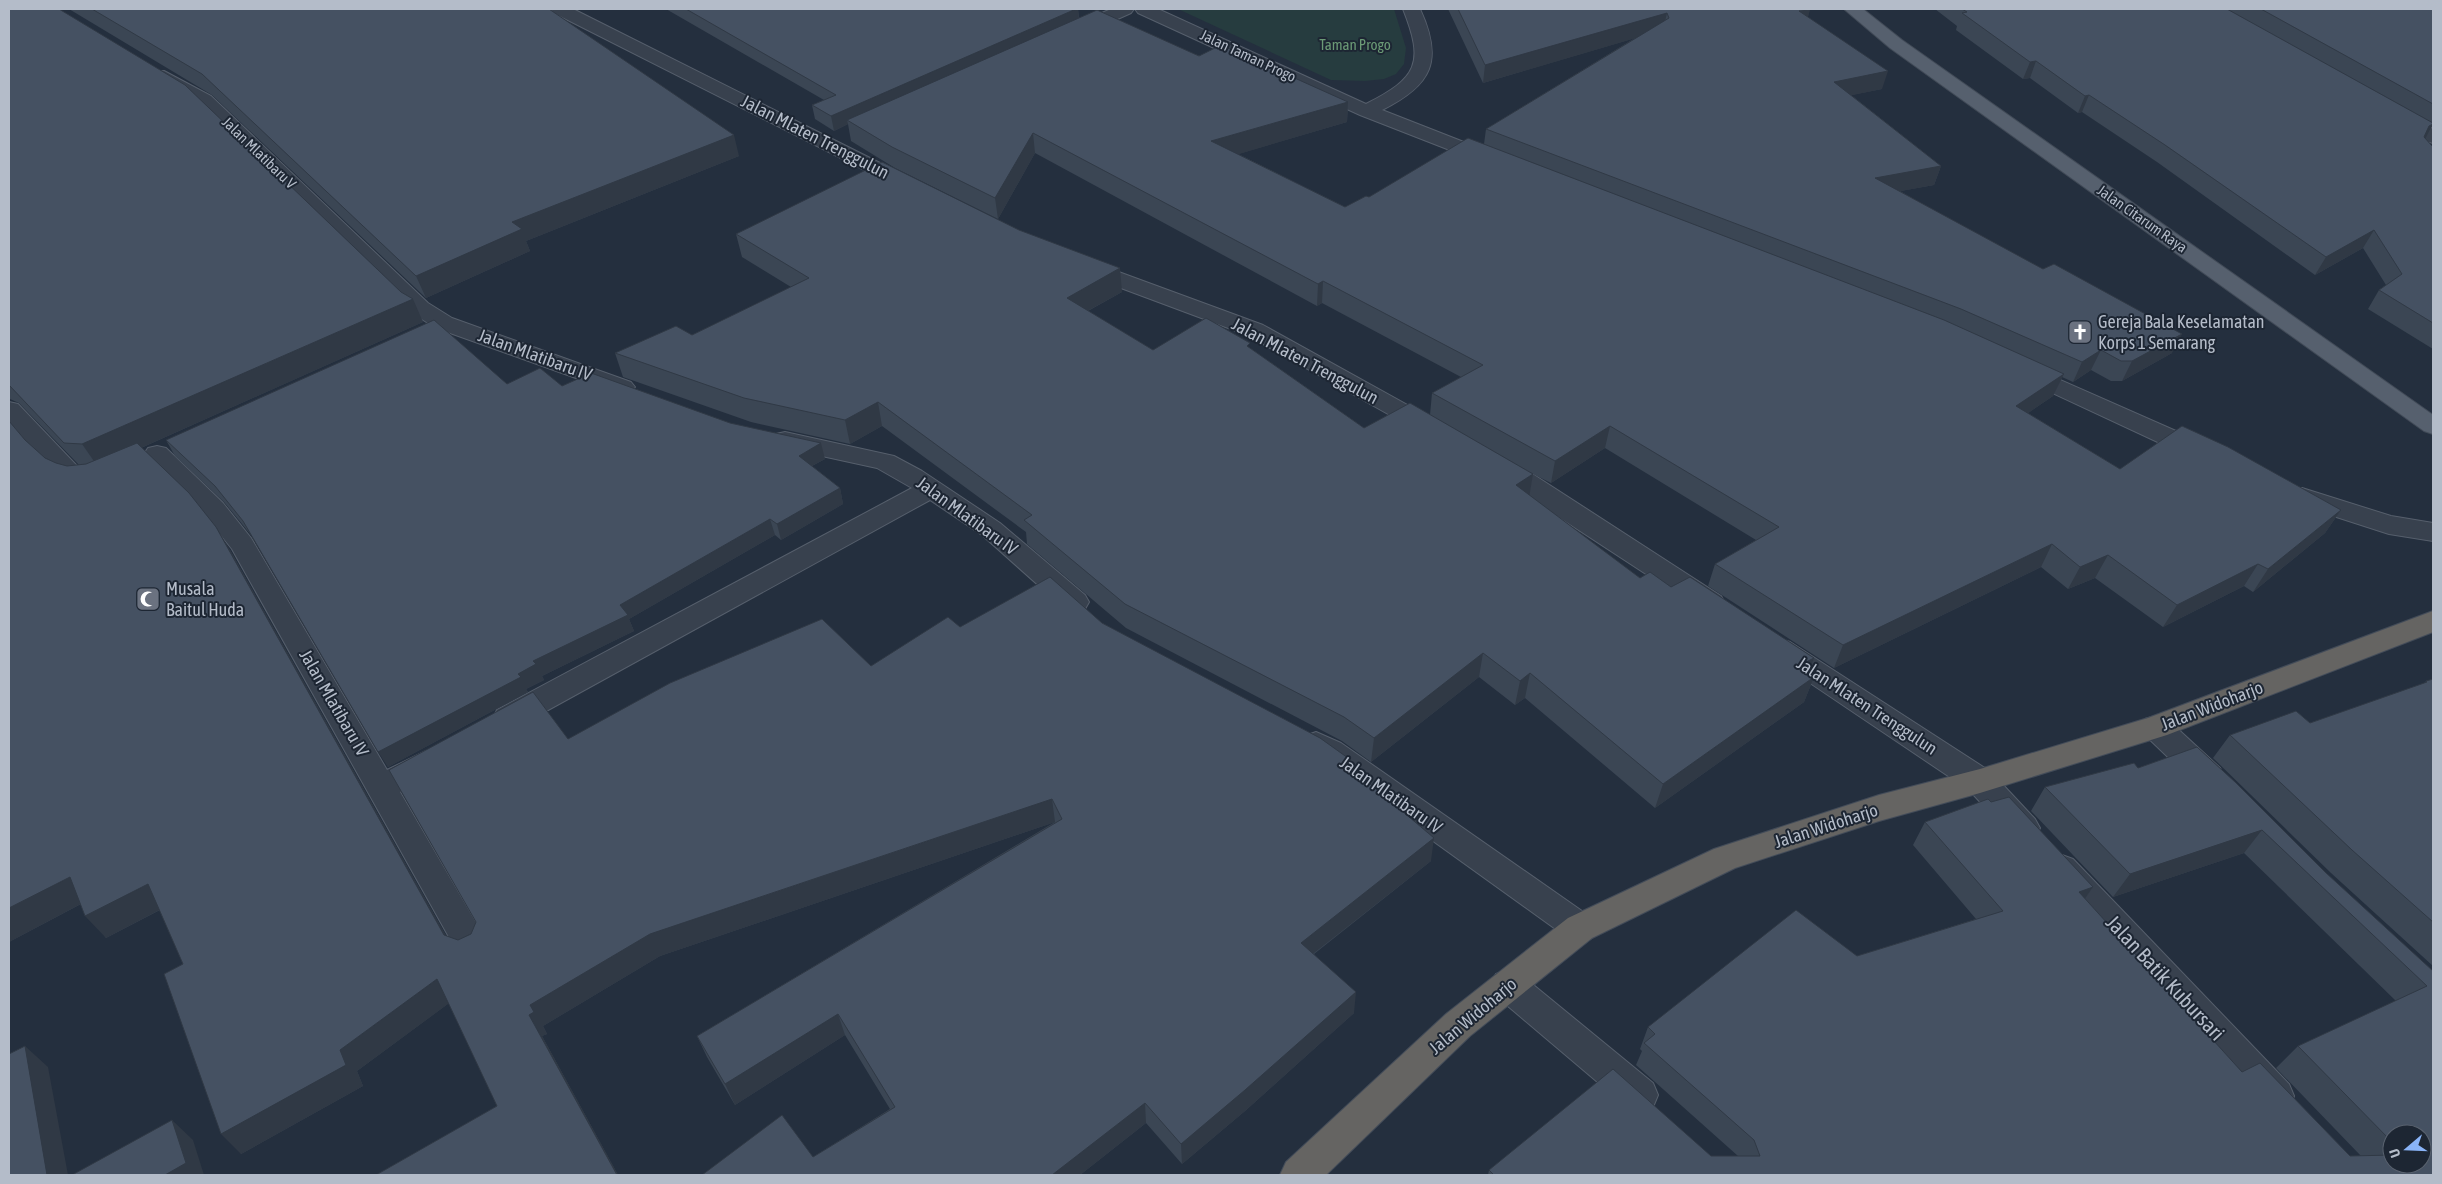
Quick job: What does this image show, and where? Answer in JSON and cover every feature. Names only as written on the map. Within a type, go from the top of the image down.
[{"type":"highway","name":"Jalan Widoharjo","points":[[1299,1175],[1458,1025],[1580,928],[1725,858],[1879,808],[1980,781],[2156,728],[2433,621]]},
{"type":"main road","name":"Jalan Citarum Raya","points":[[1853,9],[1904,50],[2433,426]]},
{"type":"street","name":"Jalan Mlaten Trenggulun","points":[[560,9],[835,139],[924,192]]},
{"type":"street","points":[[1062,37],[1125,9]]},
{"type":"street","name":"Jalan Taman Progo","points":[[1144,9],[1367,112],[1506,166]]},
{"type":"street","points":[[1367,112],[1406,88],[1420,72],[1423,49],[1421,28],[1412,9]]},
{"type":"street","name":"Jalan Mlatibaru V","points":[[146,65],[204,100],[420,308],[444,323]]},
{"type":"street","points":[[2383,108],[2430,146]]},
{"type":"street","name":"Jalan Mlaten Trenggulun","points":[[1066,260],[1255,330],[1453,440]]},
{"type":"street","points":[[417,335],[444,323]]},
{"type":"street","name":"Jalan Mlatibaru IV","points":[[444,323],[641,394]]},
{"type":"street","points":[[2007,364],[2223,462]]},
{"type":"street","points":[[9,408],[70,474],[84,479],[108,474]]},
{"type":"street","name":"Jalan Mlatibaru IV","points":[[763,435],[884,462],[930,489],[991,529],[1093,618]]},
{"type":"street","name":"Jalan Mlatibaru IV","points":[[157,454],[214,509],[242,544],[471,945]]},
{"type":"street","points":[[1479,455],[1522,479],[1730,616]]},
{"type":"street","points":[[486,730],[930,489]]},
{"type":"street","points":[[2286,490],[2304,498],[2389,525],[2433,532]]},
{"type":"street","name":"Jalan Mlaten Trenggulun","points":[[1764,638],[1980,781]]},
{"type":"street","points":[[2156,728],[2230,795]]},
{"type":"street","name":"Jalan Mlatibaru IV","points":[[1295,733],[1330,751],[1580,928]]},
{"type":"street","points":[[382,787],[451,749]]},
{"type":"street","name":"Jalan Batik Kubursari","points":[[1980,781],[2297,1118]]},
{"type":"street","points":[[1508,985],[1610,1068],[1662,1116]]},
{"type":"green space","name":"Taman Progo","points":[[1178,9],[1394,9],[1406,48],[1404,64],[1396,74],[1384,79],[1365,81],[1331,80]]},
{"type":"building","points":[[9,9],[59,9],[185,85],[401,292],[413,299],[82,444],[64,443],[9,385]]},
{"type":"building","points":[[92,9],[549,9],[734,135],[512,222],[522,229],[416,276],[202,74]]},
{"type":"building","points":[[686,9],[1076,9],[831,116],[812,105],[836,95]]},
{"type":"building","points":[[1458,9],[1809,9],[1799,11],[1888,71],[1834,82],[1941,166],[1875,178],[2043,269],[2054,264],[2182,334],[2132,361],[2121,361],[2101,350],[2082,362],[1961,309],[1486,129],[1669,18],[1667,13],[1485,65]]},
{"type":"building","points":[[1962,9],[2227,9],[2433,123],[2429,126],[2424,137],[2433,147],[2433,323],[2379,290],[2402,274],[2374,230],[2326,257],[2165,145],[2089,95],[2085,96],[2036,61],[2030,62],[1962,13],[1967,12]]},
{"type":"building","points":[[2261,9],[2433,9],[2433,104]]},
{"type":"building","points":[[1097,10],[1199,56],[1221,45],[1348,102],[1211,141],[1345,207],[1366,196],[1369,197],[1468,138],[1944,320],[2064,374],[2016,406],[2120,469],[2182,426],[2228,447],[2341,510],[2268,569],[2258,564],[2177,605],[2108,555],[2080,567],[2052,544],[1843,645],[1715,564],[1779,527],[1610,426],[1555,461],[1432,393],[1483,365],[1323,281],[1318,284],[1033,133],[995,198],[892,147],[847,120]]},
{"type":"building","points":[[882,162],[1019,230],[1120,268],[1067,298],[1153,350],[1206,318],[1250,343],[1247,346],[1364,428],[1410,403],[1533,474],[1516,485],[1640,578],[1650,572],[1671,587],[1690,577],[1814,658],[1798,666],[1814,677],[1663,784],[1530,673],[1520,681],[1483,653],[1374,738],[1344,717],[1125,604],[1024,520],[1032,515],[878,402],[845,420],[744,398],[615,353],[676,326],[692,335],[809,278],[736,234]]},
{"type":"building","points":[[434,320],[507,384],[540,368],[562,386],[591,373],[730,423],[821,443],[799,456],[840,488],[777,524],[770,519],[620,605],[628,615],[533,661],[536,664],[518,674],[521,677],[378,752],[243,521],[215,486],[166,440]]},
{"type":"building","points":[[9,421],[25,440],[45,458],[67,466],[86,464],[137,443],[189,493],[216,527],[444,935],[458,940],[471,934],[476,922],[389,770],[533,692],[568,739],[670,683],[822,619],[871,666],[948,617],[960,627],[1050,577],[1102,623],[1320,738],[1348,758],[1344,762],[1434,838],[1301,943],[1356,992],[1181,1144],[1145,1103],[1052,1175],[702,1175],[782,1115],[813,1157],[895,1107],[838,1014],[725,1084],[697,1036],[1062,819],[1052,799],[650,934],[530,1005],[534,1012],[529,1015],[617,1175],[376,1175],[497,1106],[437,979],[340,1050],[346,1065],[221,1134],[164,974],[183,964],[148,884],[85,916],[70,877],[9,908]]},
{"type":"building","points":[[2433,679],[2433,922],[2352,850],[2230,735],[2296,711],[2310,723]]},
{"type":"building","points":[[2197,747],[2235,782],[2325,872],[2433,971],[2433,1175],[1494,1175],[1489,1170],[1613,1069],[1711,1156],[1760,1156],[1754,1140],[1644,1043],[1655,1034],[1648,1027],[1796,910],[1857,956],[2003,911],[1925,822],[1988,799],[1991,802],[2009,797],[2093,887],[2079,892],[2242,1072],[2260,1063],[2350,1156],[2382,1155],[2382,1174],[2432,1174],[2432,1124],[2382,1124],[2382,1132],[2298,1046],[2427,986],[2262,830],[2130,874],[2045,787],[2134,763],[2138,768]]},
{"type":"building","points":[[25,1046],[47,1175],[9,1175],[9,1054]]},
{"type":"building","points":[[172,1120],[186,1163],[165,1175],[72,1175]]},
{"type":"place","name":"Gereja Bala Keselamatan Korps 1 Semarang","points":[[2080,332]]},
{"type":"place","name":"Musala Baitul Huda","points":[[148,599]]}]
